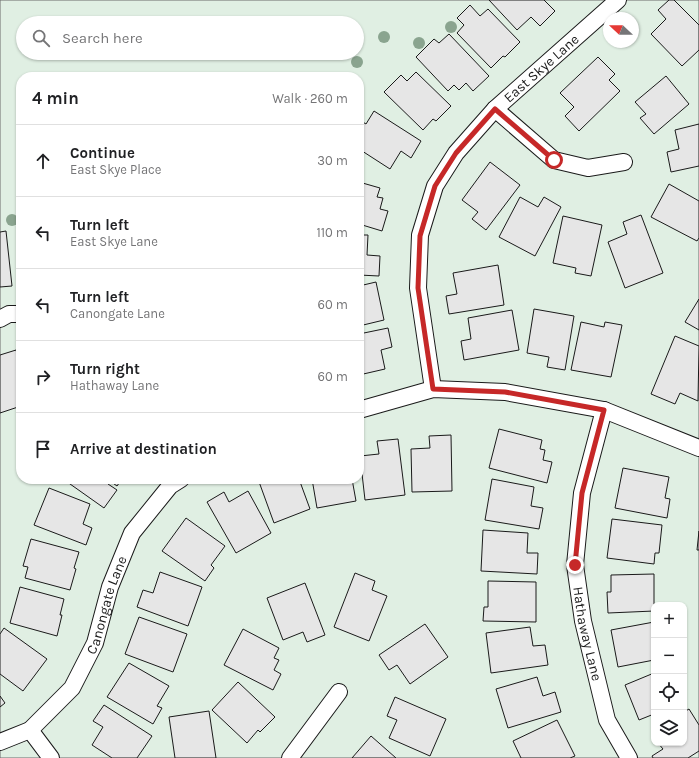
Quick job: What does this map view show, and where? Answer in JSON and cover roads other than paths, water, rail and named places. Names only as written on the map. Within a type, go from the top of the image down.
[{"type":"street","name":"East Skye Lane","points":[[433,389],[418,288],[420,236],[435,186],[456,153],[495,109],[618,0]]},
{"type":"street","points":[[495,109],[554,160],[588,168],[624,162]]},
{"type":"street","points":[[0,319],[9,314],[16,314]]},
{"type":"street","points":[[364,409],[433,389],[505,392],[604,410],[699,448]]},
{"type":"street","name":"Hathaway Lane","points":[[604,410],[582,493],[575,565],[583,621],[606,720],[629,758]]},
{"type":"street","name":"Canongate Lane","points":[[30,730],[72,688],[95,643],[110,587],[132,533],[173,484]]},
{"type":"street","points":[[290,758],[339,692]]},
{"type":"street","points":[[0,742],[30,730],[51,758]]}]
